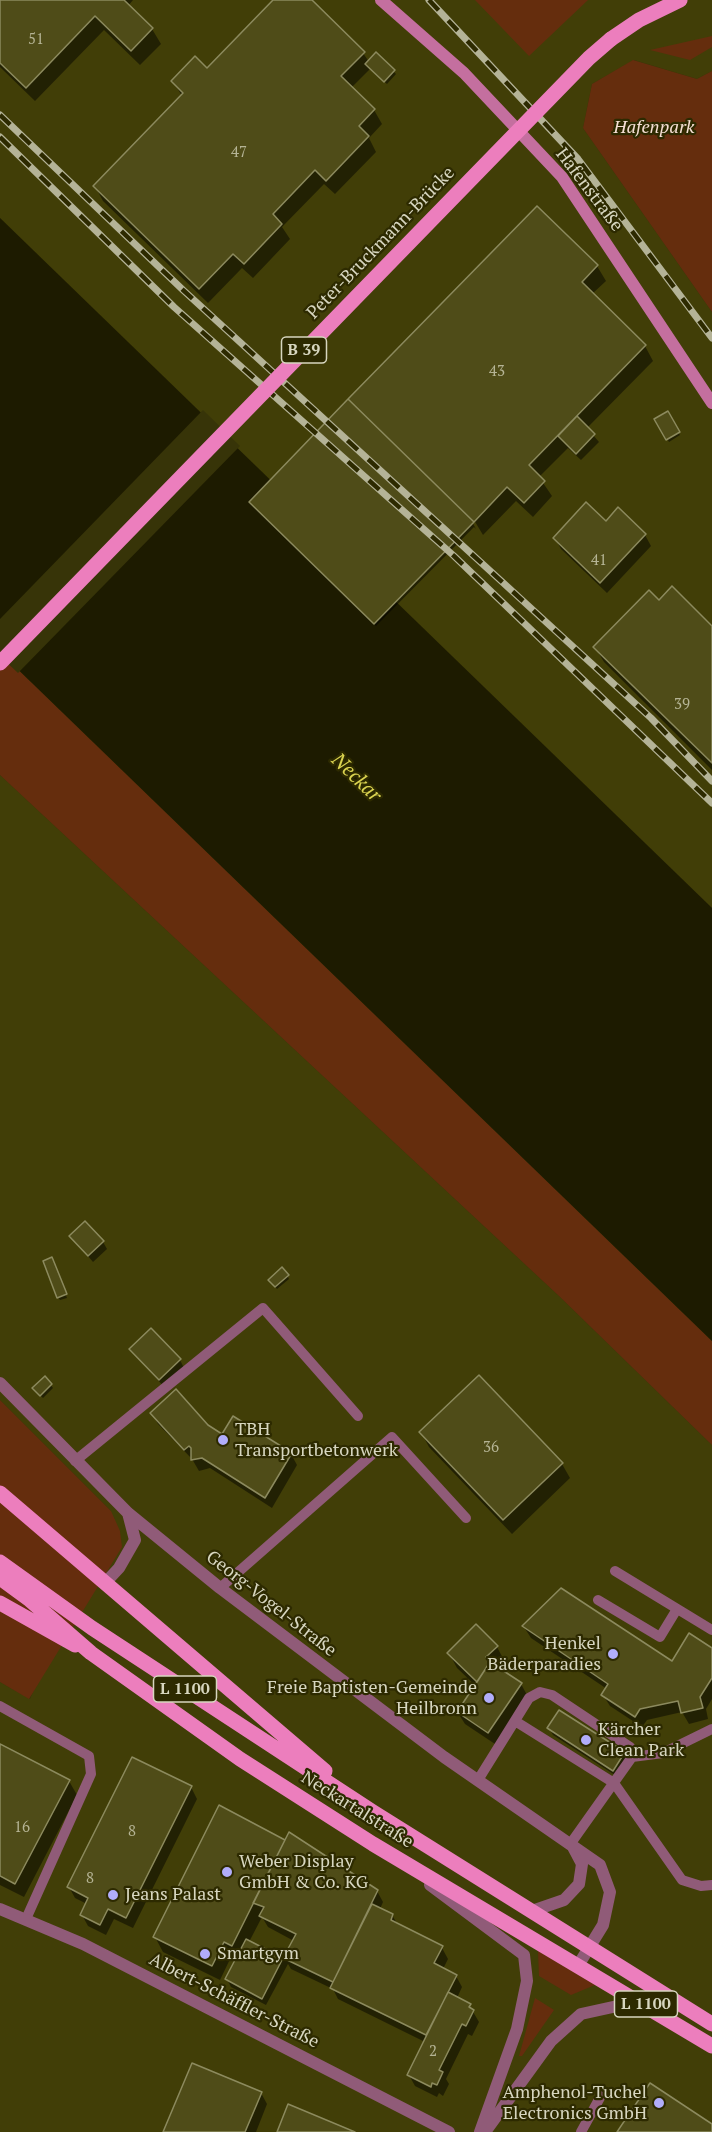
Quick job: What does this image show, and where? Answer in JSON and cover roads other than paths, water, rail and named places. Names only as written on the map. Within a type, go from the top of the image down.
[{"type":"main road","name":"Hafenstraße","points":[[381,0],[464,73],[562,177],[712,403]]},
{"type":"main road","name":"Peter-Bruckmann-Brücke","points":[[0,663],[589,57],[639,20],[680,0]]},
{"type":"main road","points":[[0,1493],[373,1812]]},
{"type":"main road","name":"Neckartalstraße","points":[[0,1562],[92,1628],[373,1812],[712,2024]]},
{"type":"main road","name":"Neckartalstraße","points":[[0,1578],[30,1600],[91,1653],[240,1759],[373,1844],[579,1964],[712,2046]]},
{"type":"main road","points":[[0,1603],[50,1634],[91,1653]]},
{"type":"street","name":"Georg-Vogel-Straße","points":[[0,1383],[128,1513],[220,1588],[478,1780],[600,1865],[610,1892],[603,1925],[579,1964]]},
{"type":"street","points":[[105,1583],[119,1568],[135,1540],[128,1513]]},
{"type":"street","points":[[532,1911],[564,1900],[579,1884],[582,1864],[571,1843]]},
{"type":"street","points":[[373,1844],[524,1955],[527,1981],[518,2029],[480,2132]]},
{"type":"street","name":"Albert-Schäffler-Straße","points":[[0,1908],[93,1949],[449,2132]]},
{"type":"street","points":[[485,2132],[551,2041],[581,2014],[622,2005],[654,2009]]},
{"type":"lane","points":[[75,1461],[262,1308],[358,1416]]},
{"type":"lane","points":[[220,1588],[393,1437],[466,1518]]},
{"type":"lane","points":[[615,1571],[712,1630]]},
{"type":"lane","points":[[598,1600],[660,1637],[677,1608]]},
{"type":"lane","points":[[478,1780],[530,1698],[540,1692],[552,1695],[630,1748],[633,1757]]},
{"type":"lane","points":[[0,1706],[89,1756],[90,1774],[26,1919]]},
{"type":"lane","points":[[515,1721],[614,1783],[682,1881],[701,1886],[712,1885]]},
{"type":"lane","points":[[571,1843],[633,1757],[663,1752],[712,1729]]},
{"type":"lane","points":[[580,2132],[602,2094]]},
{"type":"water","name":"Neckar","points":[[0,218],[712,908],[712,1341],[0,652]]},
{"type":"railway","points":[[429,0],[578,159],[712,338]]},
{"type":"railway","points":[[0,115],[183,290],[651,718],[712,781]]},
{"type":"railway","points":[[0,137],[174,307],[454,556],[712,803]]},
{"type":"place","name":"TBH Transportbetonwerk","points":[[223,1440]]},
{"type":"place","name":"Henkel Bäderparadies","points":[[613,1654]]},
{"type":"place","name":"Freie Baptisten-Gemeinde Heilbronn","points":[[489,1698]]},
{"type":"place","name":"Kärcher Clean Park","points":[[586,1740]]},
{"type":"place","name":"Weber Display GmbH & Co. KG","points":[[227,1872]]},
{"type":"place","name":"Jeans Palast","points":[[113,1895]]},
{"type":"place","name":"Smartgym","points":[[205,1954]]},
{"type":"place","name":"Amphenol-Tuchel Electronics GmbH","points":[[659,2103]]},
{"type":"park label","name":"Hafenpark","points":[[654,128]]}]
